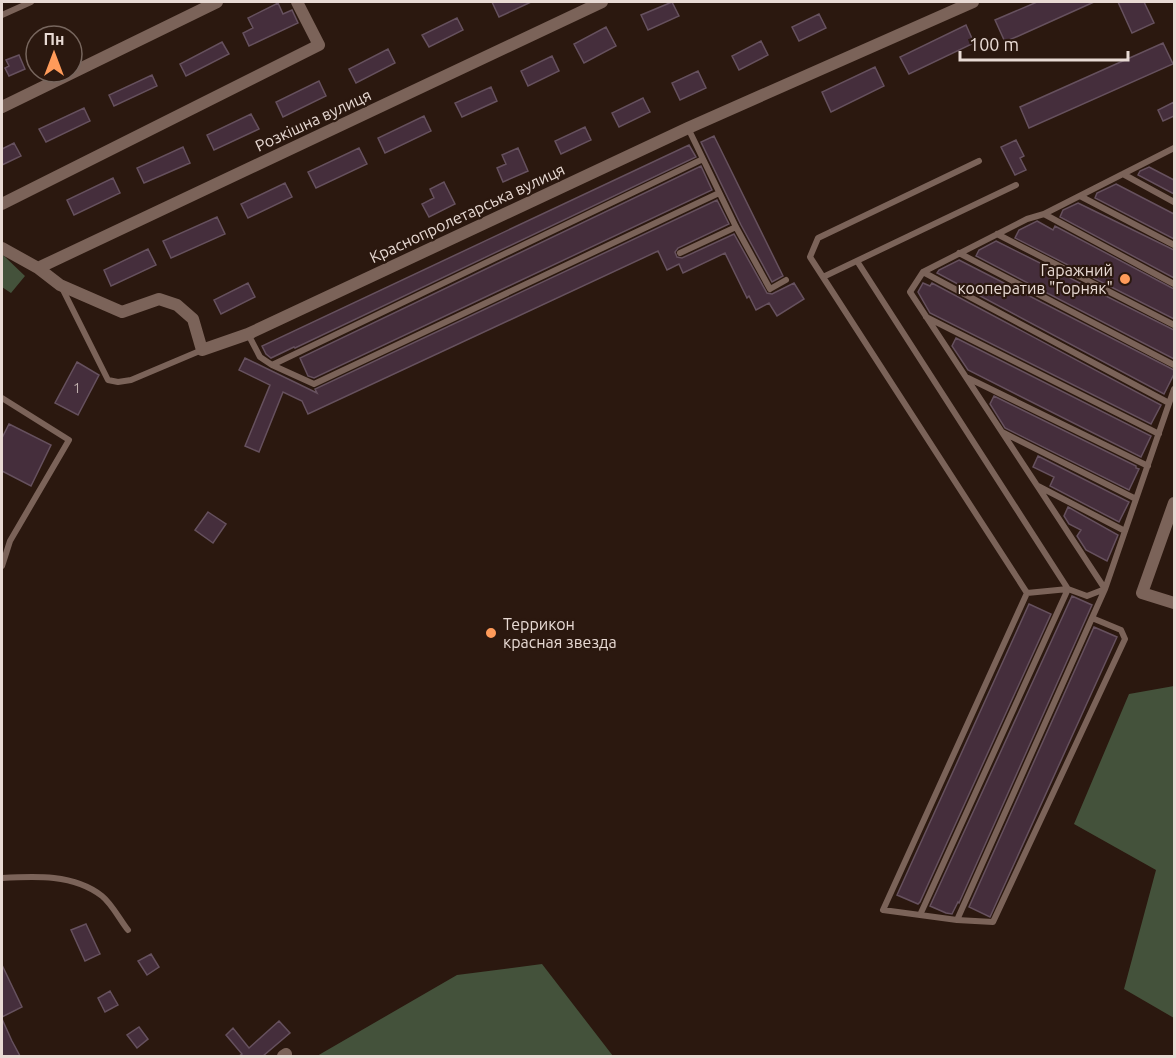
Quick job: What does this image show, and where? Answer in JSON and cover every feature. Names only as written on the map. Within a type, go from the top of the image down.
[{"type":"street","points":[[2,104],[217,2]]},
{"type":"street","points":[[2,204],[319,45],[297,2]]},
{"type":"street","name":"Розкішна вулиця","points":[[38,268],[602,2]]},
{"type":"street","name":"Краснопролетарська вулиця","points":[[202,350],[248,334],[688,128],[973,2]]},
{"type":"street","points":[[2,248],[38,268],[60,285],[122,312],[159,299],[177,305],[193,319],[202,350]]},
{"type":"street","points":[[1174,503],[1142,593],[1174,603]]},
{"type":"lane","points":[[2,15],[31,2]]},
{"type":"lane","points":[[688,128],[736,227],[770,290],[786,280]]},
{"type":"lane","points":[[1105,589],[910,292],[923,272],[1174,148]]},
{"type":"lane","points":[[272,365],[703,159]]},
{"type":"lane","points":[[979,161],[818,238],[810,257],[1027,593]]},
{"type":"lane","points":[[1123,174],[1174,202]]},
{"type":"lane","points":[[823,277],[1016,185]]},
{"type":"lane","points":[[248,334],[260,357],[314,384],[719,193]]},
{"type":"lane","points":[[1080,196],[1174,245]]},
{"type":"lane","points":[[1044,214],[1174,284]]},
{"type":"lane","points":[[680,254],[736,227]]},
{"type":"lane","points":[[997,234],[1174,325]]},
{"type":"lane","points":[[959,253],[1174,364]]},
{"type":"lane","points":[[857,261],[1068,589]]},
{"type":"lane","points":[[923,272],[1170,403]]},
{"type":"lane","points":[[60,285],[108,380],[118,382],[130,380],[202,350]]},
{"type":"lane","points":[[926,316],[1159,434]]},
{"type":"lane","points":[[966,377],[1148,466]]},
{"type":"lane","points":[[957,921],[1105,589],[1174,389]]},
{"type":"lane","points":[[2,398],[69,440],[10,541],[2,566]]},
{"type":"lane","points":[[1002,432],[1136,499]]},
{"type":"lane","points":[[1037,486],[1125,531]]},
{"type":"lane","points":[[1027,593],[1068,589],[1088,596],[1105,589]]},
{"type":"lane","points":[[920,915],[1068,589]]},
{"type":"lane","points":[[1027,593],[883,910],[957,921],[993,922],[1125,639],[1121,630],[1092,618]]},
{"type":"lane","points":[[2,878],[43,876],[79,882],[103,897],[128,930]]},
{"type":"green space","points":[[2,254],[25,276],[11,293],[2,287]]},
{"type":"green space","points":[[1174,686],[1174,1018],[1124,989],[1156,870],[1074,824],[1129,694]]},
{"type":"green space","points":[[542,964],[613,1056],[317,1056],[457,975]]},
{"type":"building","points":[[492,2],[531,2],[499,17]]},
{"type":"building","points":[[672,2],[679,16],[648,30],[641,15]]},
{"type":"building","points":[[1037,2],[1094,2],[1005,42],[995,20]]},
{"type":"building","points":[[1118,2],[1144,2],[1154,23],[1132,33]]},
{"type":"building","points":[[278,3],[283,14],[292,10],[298,23],[249,46],[243,33],[253,28],[248,18]]},
{"type":"building","points":[[819,14],[826,28],[799,41],[792,27]]},
{"type":"building","points":[[457,18],[463,30],[429,47],[422,35]]},
{"type":"building","points":[[966,25],[974,43],[909,74],[900,57]]},
{"type":"building","points":[[606,27],[616,46],[584,63],[574,44]]},
{"type":"building","points":[[761,41],[768,55],[739,70],[732,56]]},
{"type":"building","points":[[222,42],[229,54],[186,76],[180,64]]},
{"type":"building","points":[[1163,43],[1173,64],[1029,128],[1020,107]]},
{"type":"building","points":[[388,49],[395,63],[356,83],[349,69]]},
{"type":"building","points":[[19,55],[24,69],[9,76],[5,68],[9,66],[6,60]]},
{"type":"building","points":[[552,56],[559,71],[528,86],[521,71]]},
{"type":"building","points":[[875,67],[884,86],[831,112],[822,92]]},
{"type":"building","points":[[698,71],[706,88],[680,100],[672,83]]},
{"type":"building","points":[[152,75],[157,86],[114,106],[109,95]]},
{"type":"building","points":[[319,81],[326,96],[283,117],[276,102]]},
{"type":"building","points":[[491,87],[497,101],[462,117],[455,103]]},
{"type":"building","points":[[643,98],[650,112],[619,127],[612,113]]},
{"type":"building","points":[[1174,102],[1174,116],[1163,121],[1158,110]]},
{"type":"building","points":[[84,108],[90,121],[46,142],[39,129]]},
{"type":"building","points":[[251,114],[259,129],[214,150],[207,135]]},
{"type":"building","points":[[424,116],[431,131],[385,153],[378,138]]},
{"type":"building","points":[[585,127],[591,140],[561,154],[555,141]]},
{"type":"building","points":[[714,136],[783,276],[772,282],[741,225],[701,142]]},
{"type":"building","points":[[1016,140],[1024,156],[1020,158],[1026,170],[1015,175],[1001,147]]},
{"type":"building","points":[[14,143],[21,156],[2,165],[2,149]]},
{"type":"building","points":[[689,145],[696,157],[295,348],[271,358],[262,346]]},
{"type":"building","points":[[183,147],[190,163],[144,183],[137,168]]},
{"type":"building","points":[[359,148],[367,164],[316,188],[308,172]]},
{"type":"building","points":[[518,148],[528,171],[503,182],[497,168],[506,164],[502,155]]},
{"type":"building","points":[[701,166],[712,190],[314,378],[308,376],[300,358]]},
{"type":"building","points":[[1149,167],[1174,180],[1174,194],[1138,175],[1140,171]]},
{"type":"building","points":[[113,178],[120,193],[74,215],[67,200]]},
{"type":"building","points":[[444,182],[455,204],[429,217],[422,204],[434,198],[430,189]]},
{"type":"building","points":[[285,183],[292,197],[248,218],[241,204]]},
{"type":"building","points":[[1116,184],[1174,214],[1174,239],[1095,198],[1097,193]]},
{"type":"building","points":[[717,200],[729,224],[678,248],[675,252],[677,257],[682,258],[734,234],[767,293],[772,294],[794,283],[804,299],[777,316],[769,303],[756,310],[749,296],[747,298],[725,253],[683,273],[679,264],[667,270],[658,251],[308,414],[302,401],[283,392],[259,452],[245,446],[270,385],[239,370],[245,358],[317,393],[315,389]]},
{"type":"building","points":[[1078,203],[1174,250],[1174,278],[1060,217],[1063,210]]},
{"type":"building","points":[[217,217],[225,234],[171,258],[163,241]]},
{"type":"building","points":[[1037,221],[1053,230],[1055,226],[1174,289],[1174,319],[1015,238],[1019,230]]},
{"type":"building","points":[[996,241],[1174,330],[1174,359],[976,256],[979,250]]},
{"type":"building","points":[[148,249],[156,265],[111,286],[104,270]]},
{"type":"building","points":[[959,260],[1174,370],[1164,394],[937,273]]},
{"type":"building","points":[[248,283],[255,297],[221,314],[214,300]]},
{"type":"building","points":[[923,283],[930,286],[932,283],[1161,405],[1151,424],[930,313],[918,292]]},
{"type":"building","points":[[956,338],[1151,436],[1141,457],[968,370],[952,346]]},
{"type":"building","points":[[77,362],[99,375],[78,415],[55,403]]},
{"type":"building","points":[[994,396],[1136,466],[1139,469],[1129,490],[1005,428],[990,404]]},
{"type":"building","points":[[9,424],[51,445],[31,486],[2,471],[2,438]]},
{"type":"building","points":[[1038,456],[1129,502],[1119,522],[1050,486],[1054,477],[1033,467]]},
{"type":"building","points":[[1068,507],[1118,535],[1107,561],[1086,550],[1077,536],[1081,530],[1069,524],[1064,516]]},
{"type":"building","points":[[208,512],[226,524],[213,543],[195,530]]},
{"type":"building","points":[[1072,596],[1092,605],[959,903],[952,914],[946,913],[930,906]]},
{"type":"building","points":[[1029,604],[1051,614],[918,904],[897,895]]},
{"type":"building","points":[[1094,627],[1117,637],[990,917],[969,907]]},
{"type":"building","points":[[86,924],[100,954],[85,961],[71,930]]},
{"type":"building","points":[[151,954],[159,967],[147,975],[138,961]]},
{"type":"building","points":[[2,965],[22,1007],[2,1017]]},
{"type":"building","points":[[110,991],[118,1005],[105,1012],[98,998]]},
{"type":"building","points":[[2,1019],[12,1041],[20,1056],[2,1056]]},
{"type":"building","points":[[279,1021],[290,1033],[263,1056],[239,1056],[242,1054],[226,1035],[233,1028],[249,1048]]},
{"type":"building","points":[[139,1027],[148,1039],[137,1048],[127,1035]]},
{"type":"place","name":"Гаражний кооператив \"Горняк\"","points":[[1125,279]]},
{"type":"place","name":"Террикон красная звезда","points":[[491,633]]}]
